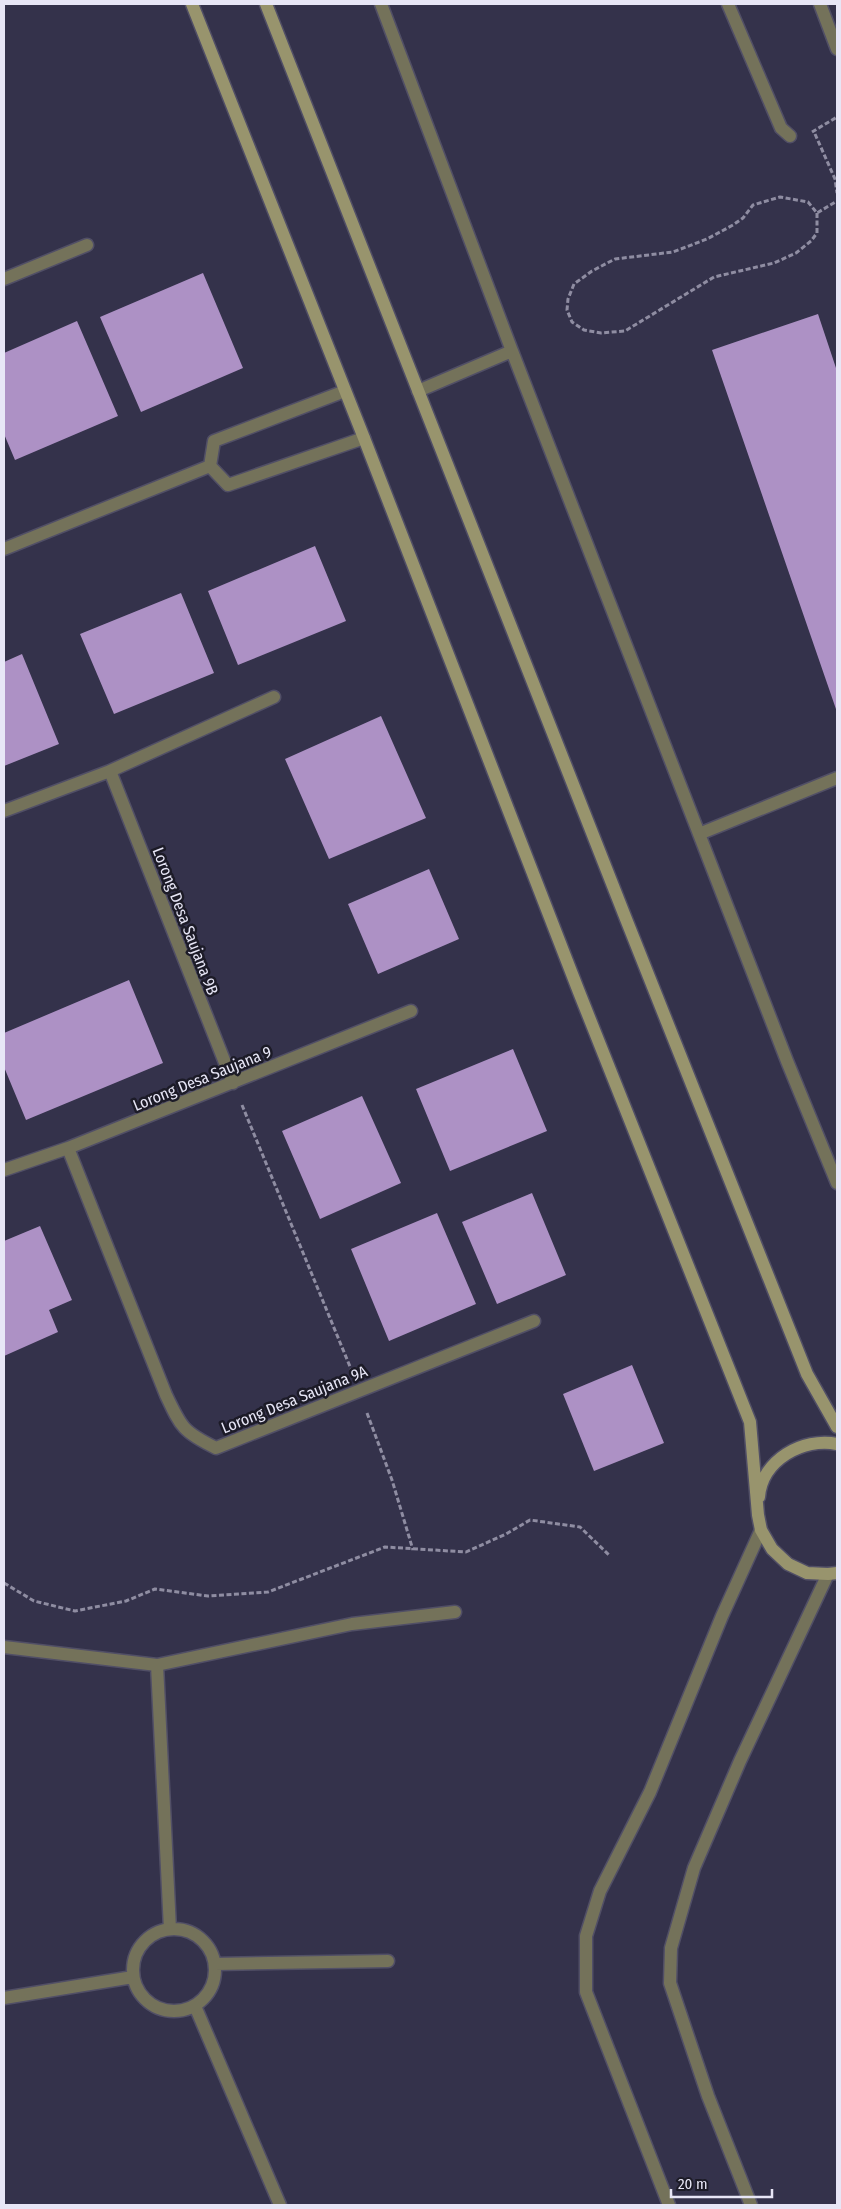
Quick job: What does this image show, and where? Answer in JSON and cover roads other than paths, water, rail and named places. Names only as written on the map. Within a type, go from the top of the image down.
[{"type":"street","points":[[192,4],[364,438],[579,992],[750,1422],[761,1530],[772,1549],[788,1564],[807,1573],[833,1573],[740,1761],[697,1859],[670,1948],[670,1983],[708,2096],[751,2205]]},
{"type":"street","points":[[266,4],[800,1355],[808,1374],[837,1427]]},
{"type":"street","points":[[381,4],[512,351],[699,834],[837,1183]]},
{"type":"street","points":[[728,4],[781,128],[790,136]]},
{"type":"street","points":[[820,4],[837,49]]},
{"type":"street","points":[[4,279],[87,245]]},
{"type":"street","points":[[418,392],[512,351]]},
{"type":"street","points":[[210,466],[214,442],[345,391]]},
{"type":"street","points":[[210,466],[228,485],[364,438]]},
{"type":"street","points":[[4,548],[210,466]]},
{"type":"street","points":[[4,811],[110,771],[274,697]]},
{"type":"street","name":"Lorong Desa Saujana 9B","points":[[110,771],[233,1084]]},
{"type":"street","points":[[699,834],[837,778]]},
{"type":"street","name":"Lorong Desa Saujana 9","points":[[4,1170],[68,1148],[233,1084],[411,1012]]},
{"type":"street","name":"Lorong Desa Saujana 9A","points":[[68,1148],[166,1395],[180,1424],[196,1438],[216,1448],[534,1321]]},
{"type":"street","points":[[758,1515],[760,1492],[768,1471],[784,1455],[804,1444],[826,1442],[837,1444]]},
{"type":"street","points":[[669,2205],[586,1992],[586,1936],[600,1891],[650,1792],[722,1616],[761,1530]]},
{"type":"street","points":[[4,1647],[157,1665],[352,1624],[455,1612]]},
{"type":"street","points":[[157,1665],[170,1929]]},
{"type":"street","points":[[170,1929],[182,1929],[194,1934],[204,1942],[211,1952],[215,1964],[211,1988],[204,1998],[195,2006],[182,2011],[169,2012],[156,2008],[145,2000],[138,1990],[133,1977],[135,1957],[145,1940],[156,1932],[170,1929]]},
{"type":"street","points":[[215,1964],[388,1960]]},
{"type":"street","points":[[4,1998],[133,1977]]},
{"type":"street","points":[[195,2006],[280,2205]]}]
